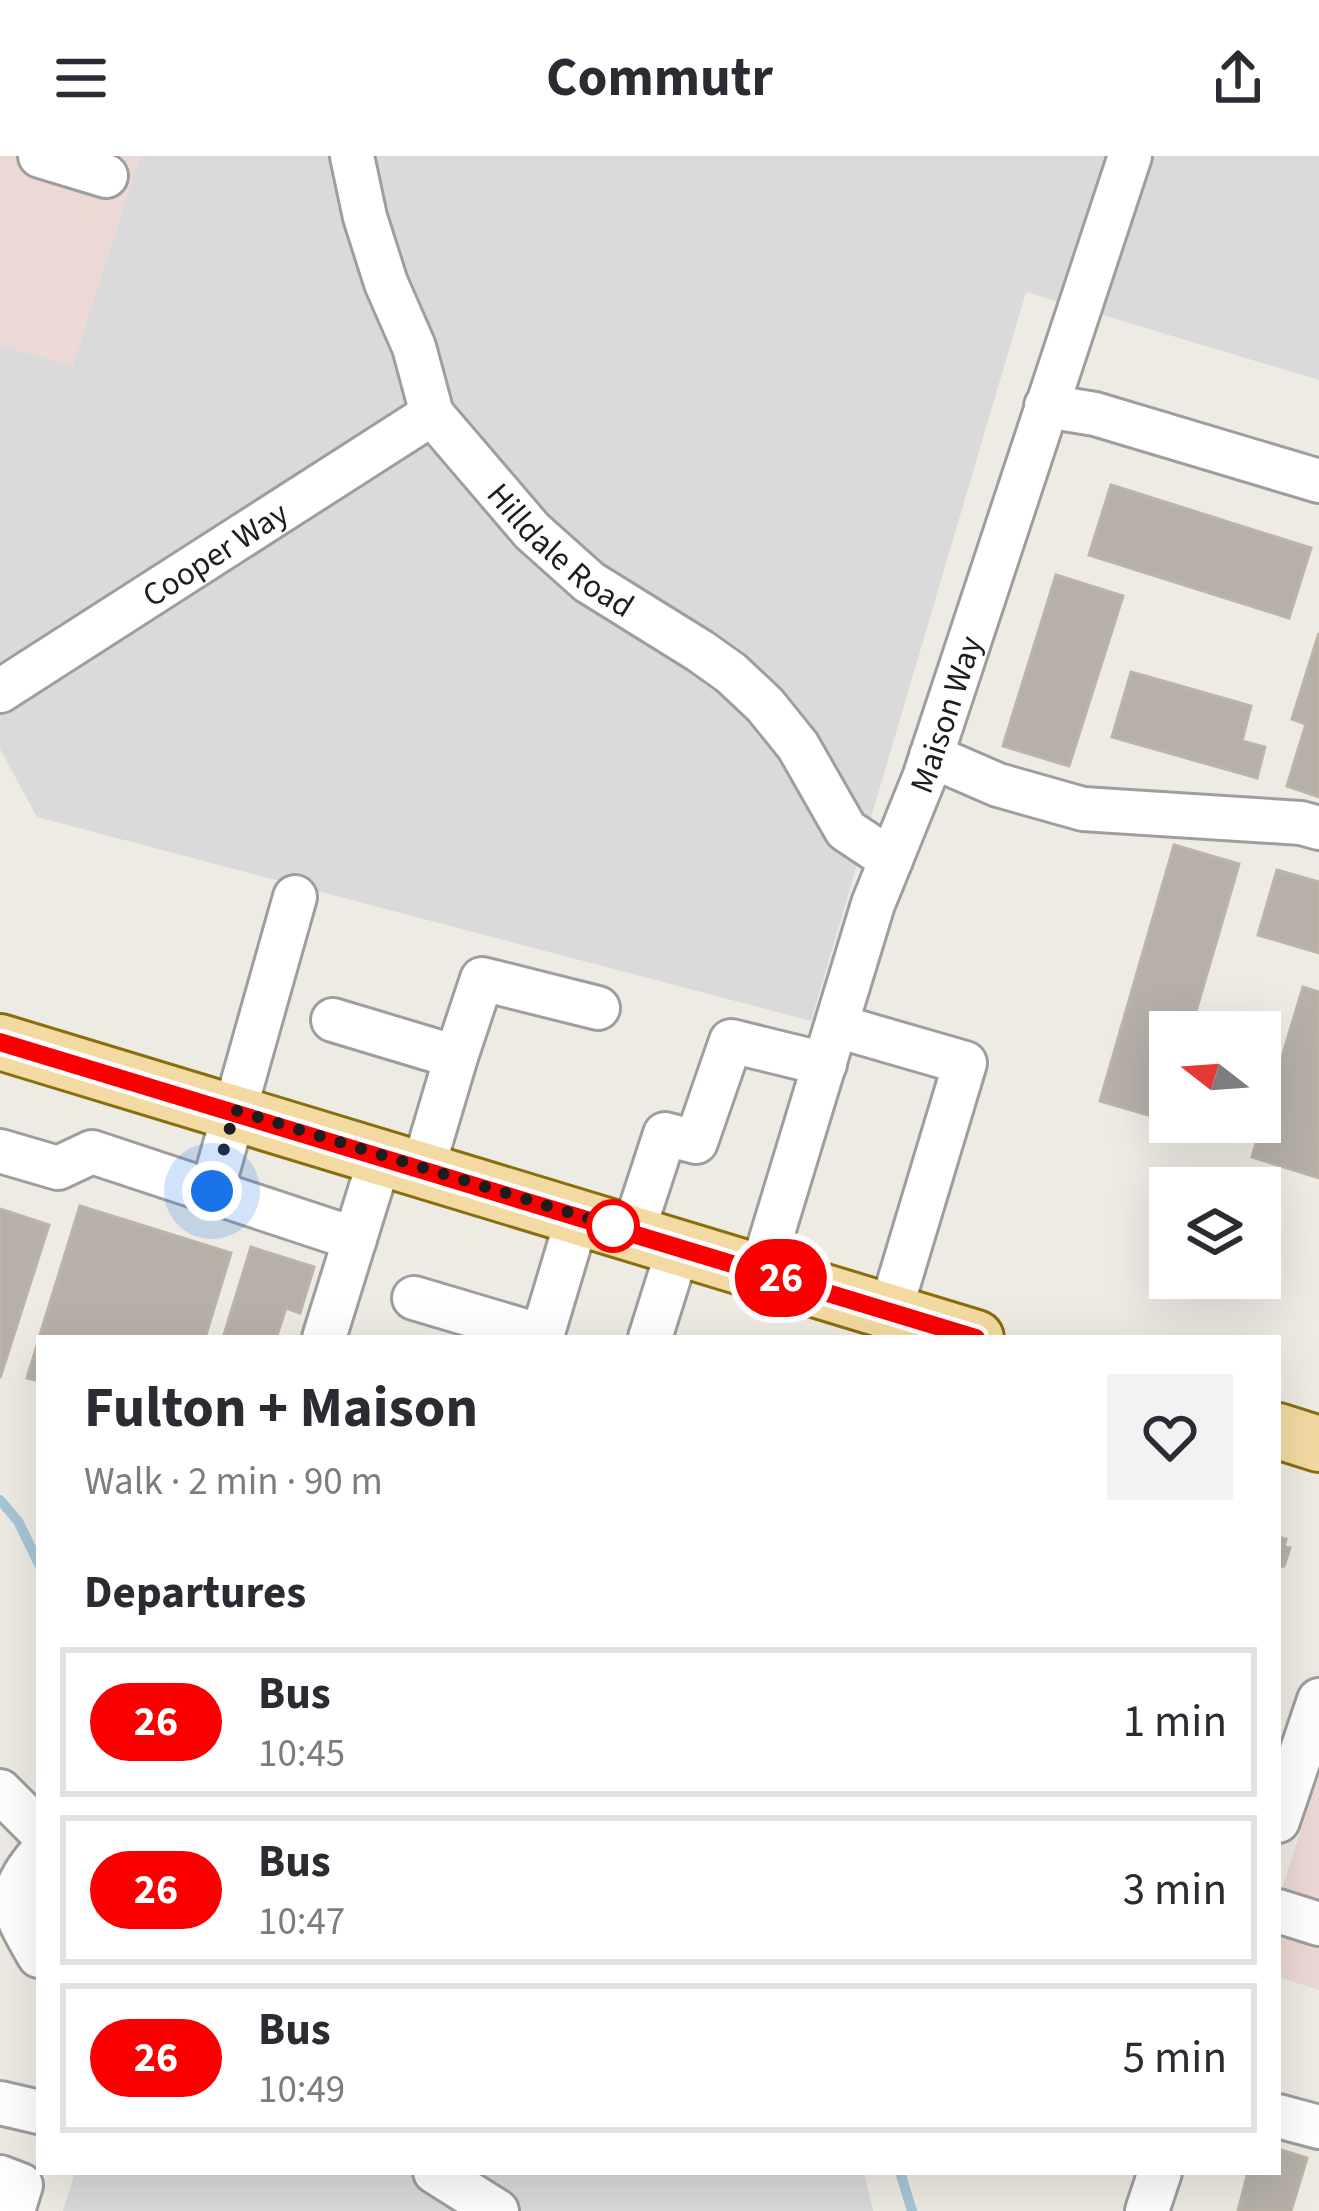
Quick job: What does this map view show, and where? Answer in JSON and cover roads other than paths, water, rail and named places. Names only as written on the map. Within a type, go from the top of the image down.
[{"type":"main road","points":[[0,1042],[402,1161],[959,1335]]},
{"type":"main road","points":[[1281,1432],[1319,1444]]},
{"type":"street","points":[[0,161],[14,156]]},
{"type":"street","points":[[40,156],[106,176]]},
{"type":"street","name":"Hilldale Road","points":[[352,156],[365,218],[386,284],[414,347],[432,414],[532,531],[589,582],[700,651],[765,705],[798,746],[846,830],[891,860]]},
{"type":"street","name":"Maison Way","points":[[761,1272],[873,904],[931,756],[1130,156]]},
{"type":"street","points":[[1046,406],[1096,414],[1319,481]]},
{"type":"street","name":"Cooper Way","points":[[0,691],[432,414]]},
{"type":"street","points":[[931,756],[998,785],[1083,809],[1319,828]]},
{"type":"street","points":[[212,1191],[295,897]]},
{"type":"street","points":[[325,1335],[355,1239],[456,1057],[482,979],[598,1008]]},
{"type":"street","points":[[333,1020],[456,1057]]},
{"type":"street","points":[[650,1335],[665,1134],[696,1142],[731,1041],[831,1045],[965,1063],[890,1312]]},
{"type":"street","points":[[0,1151],[58,1168],[92,1152],[355,1239]]},
{"type":"street","points":[[543,1335],[578,1216]]},
{"type":"street","points":[[414,1298],[535,1335]]},
{"type":"street","points":[[1281,1812],[1319,1700]]},
{"type":"street","points":[[0,1791],[36,1826]]},
{"type":"street","points":[[36,1859],[17,1881],[16,1915],[36,1951]]},
{"type":"street","points":[[1281,1912],[1319,1924]]},
{"type":"street","points":[[0,2103],[36,2111]]},
{"type":"street","points":[[1281,2117],[1319,2127]]},
{"type":"street","points":[[440,2175],[479,2206]]},
{"type":"street","points":[[1147,2211],[1159,2175]]},
{"type":"street","points":[[0,2177],[21,2185],[13,2211]]},
{"type":"waterway","points":[[0,1500],[18,1521],[36,1558]]},
{"type":"waterway","points":[[901,2175],[912,2211]]}]
